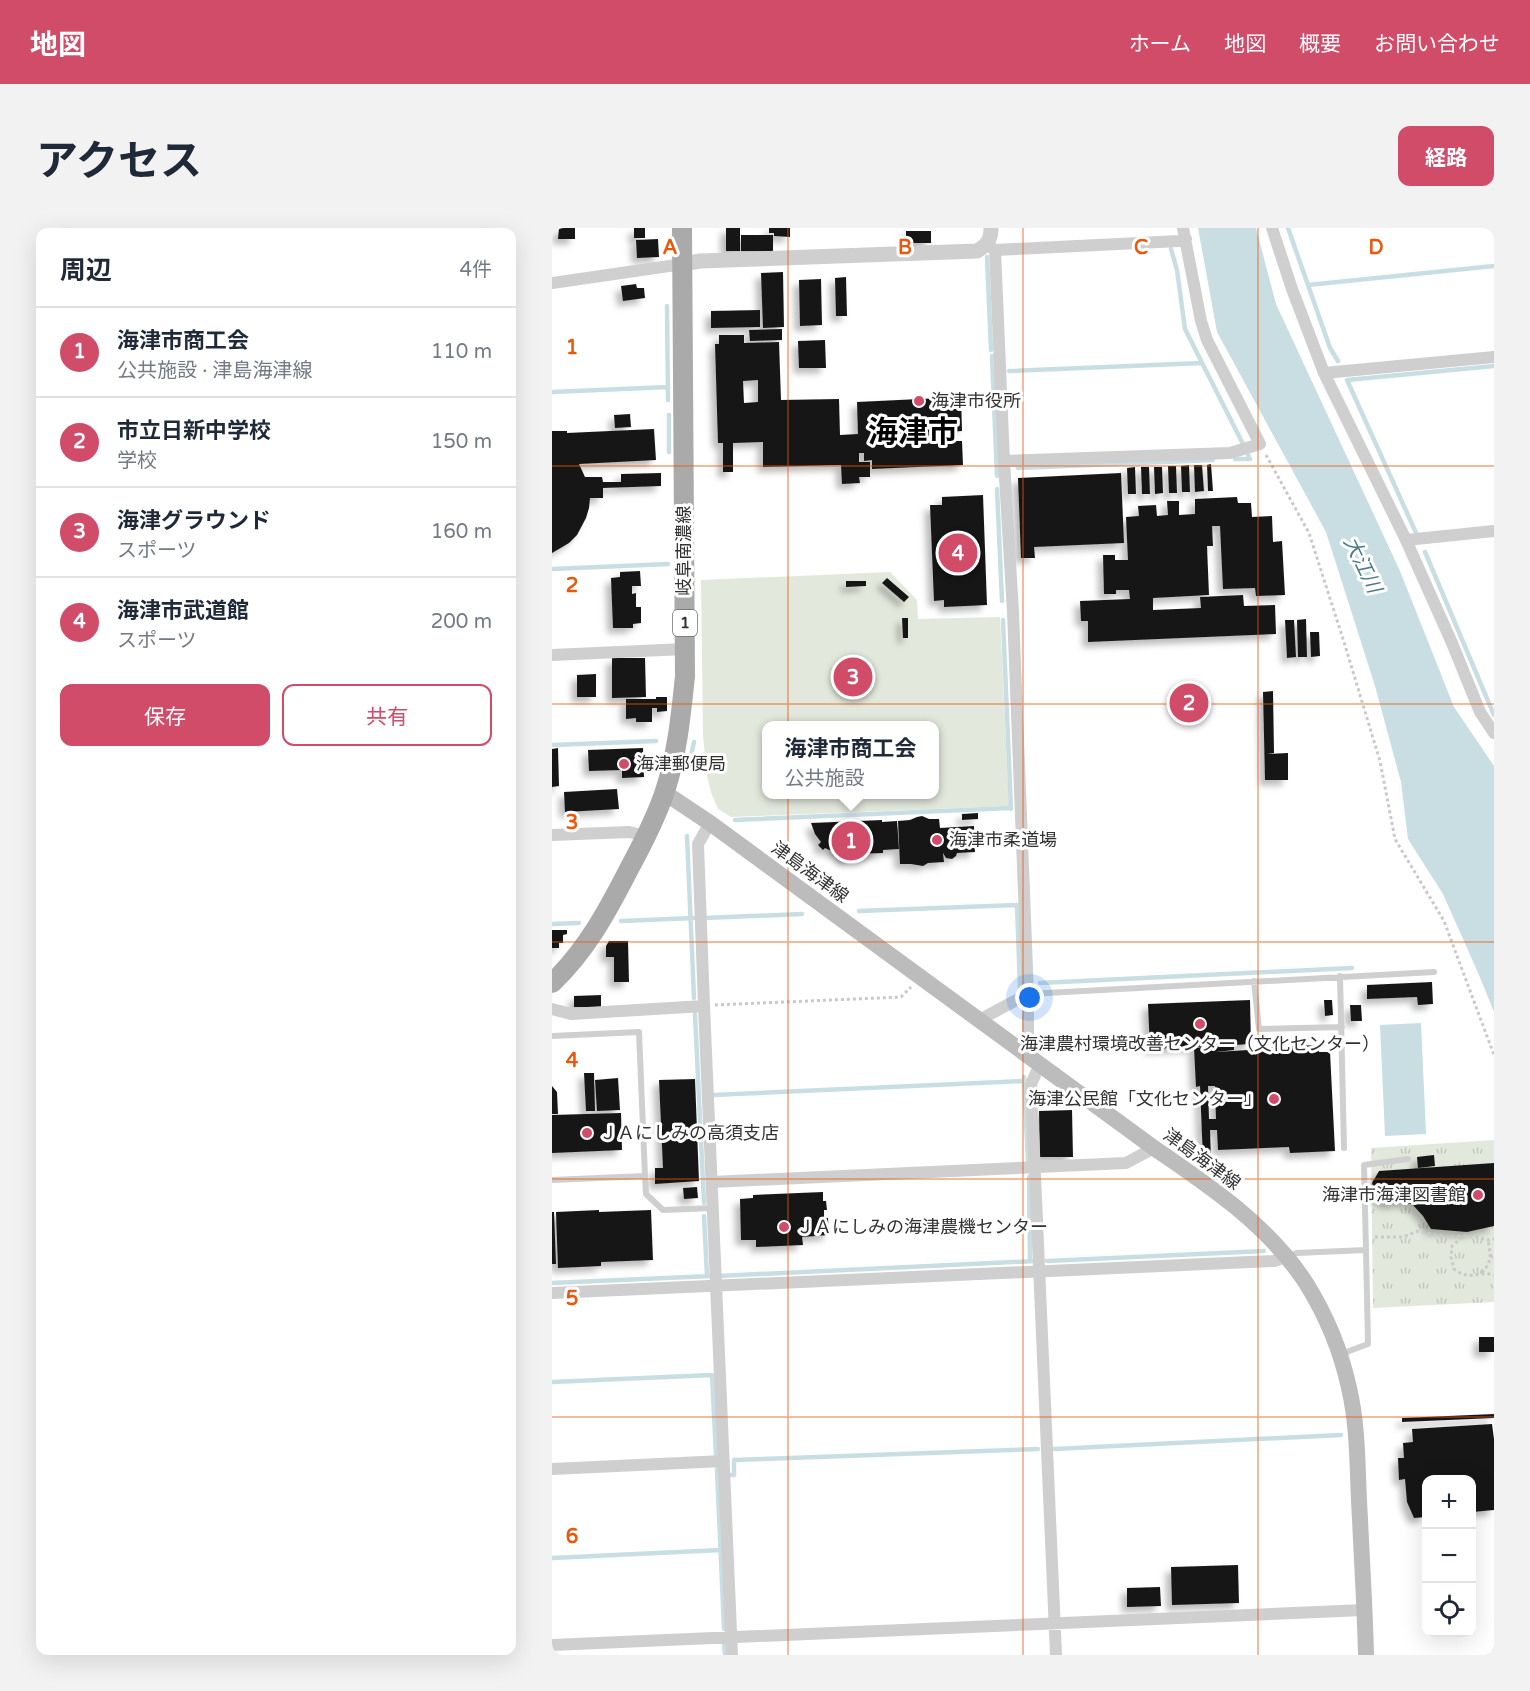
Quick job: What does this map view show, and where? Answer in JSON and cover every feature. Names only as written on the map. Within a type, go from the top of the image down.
[{"type":"main road","name":"岐阜南濃線","points":[[552,983],[567,969],[604,917],[646,836],[665,793],[678,736],[685,676],[682,228]]},
{"type":"main road","name":"津島海津線","points":[[665,793],[710,823],[1154,1149],[1196,1176],[1245,1215],[1285,1257],[1310,1291],[1330,1329],[1341,1357],[1349,1389],[1355,1432],[1366,1655]]},
{"type":"street","points":[[991,228],[1013,612],[1028,994],[1026,1054]]},
{"type":"street","points":[[1272,228],[1324,373],[1406,540],[1480,712],[1494,733]]},
{"type":"street","points":[[552,283],[700,261],[1179,241],[1184,233]]},
{"type":"street","points":[[1004,461],[1230,453],[1260,444],[1207,340],[1201,321],[1184,233]]},
{"type":"street","points":[[1324,373],[1494,357]]},
{"type":"street","points":[[1406,540],[1494,531]]},
{"type":"street","points":[[552,655],[685,649]]},
{"type":"street","points":[[710,823],[698,844],[732,1655]]},
{"type":"street","points":[[552,835],[629,832],[646,836]]},
{"type":"street","points":[[979,1020],[1028,994]]},
{"type":"street","points":[[552,1009],[571,1014],[704,1006]]},
{"type":"street","points":[[1041,1066],[1031,1084],[1056,1655]]},
{"type":"street","points":[[712,1182],[1126,1163],[1154,1149]]},
{"type":"street","points":[[552,1293],[1274,1261],[1285,1257]]},
{"type":"street","points":[[552,1469],[724,1461]]},
{"type":"street","points":[[552,1646],[1364,1610]]},
{"type":"lane","points":[[1028,994],[1434,972]]},
{"type":"lane","points":[[1340,976],[1344,1148]]},
{"type":"lane","points":[[1254,981],[1259,1029],[1342,1027]]},
{"type":"lane","points":[[552,1036],[639,1032],[646,1194],[663,1210],[713,1208]]},
{"type":"lane","points":[[1341,1357],[1349,1351],[1368,1344],[1364,1165],[1408,1159]]},
{"type":"lane","points":[[552,1180],[645,1176]]},
{"type":"lane","points":[[1285,1257],[1297,1253],[1366,1250]]},
{"type":"path","points":[[1260,444],[1308,533],[1380,762],[1395,839],[1444,921],[1494,1055]]},
{"type":"path","points":[[704,1006],[901,997],[922,978]]},
{"type":"path","points":[[1366,1238],[1403,1237],[1418,1231],[1446,1237],[1494,1239]]},
{"type":"path","points":[[1463,1236],[1452,1246],[1451,1257],[1454,1269],[1467,1276],[1482,1273],[1494,1275]]},
{"type":"path","points":[[1482,1273],[1489,1265],[1491,1255],[1488,1240]]},
{"type":"green space","points":[[890,572],[917,600],[918,619],[1000,617],[1009,806],[731,817],[718,809],[711,792],[703,735],[701,580]]},
{"type":"green space","points":[[1494,1140],[1494,1302],[1373,1308],[1371,1148]]},
{"type":"water","name":"大江川","points":[[1198,228],[1256,228],[1276,304],[1400,571],[1454,707],[1494,766],[1494,1012],[1443,894],[1408,839],[1401,782],[1375,686],[1326,532],[1217,332]]},
{"type":"water","points":[[1421,1023],[1426,1134],[1385,1136],[1380,1025]]},
{"type":"building","points":[[559,228],[575,228],[575,239],[558,239]]},
{"type":"building","points":[[634,228],[645,228],[645,238],[634,238]]},
{"type":"building","points":[[726,228],[740,228],[740,251],[726,251]]},
{"type":"building","points":[[769,228],[790,228],[790,237],[774,236],[774,233],[769,233]]},
{"type":"building","points":[[906,231],[931,231],[931,243],[906,243]]},
{"type":"building","points":[[741,235],[773,235],[773,251],[741,251]]},
{"type":"building","points":[[658,239],[659,257],[637,258],[636,240]]},
{"type":"building","points":[[783,272],[784,327],[763,328],[761,273]]},
{"type":"building","points":[[846,277],[847,316],[836,316],[835,278]]},
{"type":"building","points":[[821,279],[822,325],[800,326],[799,280]]},
{"type":"building","points":[[636,284],[637,288],[644,288],[645,298],[623,301],[621,286]]},
{"type":"building","points":[[760,310],[760,327],[711,328],[711,311]]},
{"type":"building","points":[[782,329],[782,340],[750,341],[749,330]]},
{"type":"building","name":"海津市役所","points":[[719,335],[744,335],[744,343],[779,342],[781,400],[839,399],[840,435],[858,434],[857,402],[961,397],[962,431],[949,432],[950,441],[962,441],[963,465],[872,469],[872,460],[864,461],[864,453],[859,453],[859,462],[870,462],[870,477],[859,477],[860,483],[842,484],[841,465],[763,467],[763,442],[733,443],[733,472],[723,472],[723,443],[718,443],[715,344],[719,344]],"holes":[[[758,380],[758,402],[744,403],[743,381]]]},
{"type":"building","points":[[825,340],[826,368],[799,368],[798,341]]},
{"type":"building","points":[[630,414],[631,427],[615,428],[614,415]]},
{"type":"building","points":[[654,429],[656,460],[579,464],[585,477],[602,477],[603,482],[621,482],[621,474],[661,473],[661,486],[603,488],[603,498],[590,498],[586,518],[577,535],[569,543],[552,553],[552,431],[567,431],[567,433]]},
{"type":"building","points":[[1211,464],[1213,491],[1208,491],[1207,465]]},
{"type":"building","points":[[1189,465],[1190,492],[1182,492],[1181,466]]},
{"type":"building","points":[[1194,465],[1202,465],[1204,491],[1195,492]]},
{"type":"building","points":[[1168,466],[1176,466],[1177,493],[1169,493]]},
{"type":"building","points":[[1135,467],[1136,494],[1128,494],[1127,468]]},
{"type":"building","points":[[1141,467],[1149,467],[1150,494],[1142,494]]},
{"type":"building","points":[[1154,467],[1162,467],[1163,493],[1155,494]]},
{"type":"building","points":[[1121,473],[1124,543],[1034,547],[1035,558],[1021,558],[1018,478]]},
{"type":"building","points":[[983,495],[987,605],[944,607],[944,600],[934,601],[930,505],[942,505],[942,497]]},
{"type":"building","points":[[1237,497],[1238,503],[1251,503],[1252,517],[1272,516],[1273,542],[1282,541],[1285,595],[1256,596],[1255,588],[1223,589],[1220,526],[1212,526],[1213,546],[1207,546],[1209,595],[1153,598],[1153,610],[1201,608],[1200,597],[1243,595],[1244,606],[1275,605],[1276,634],[1088,642],[1088,621],[1081,621],[1080,601],[1130,599],[1129,590],[1116,590],[1116,594],[1104,594],[1103,555],[1115,555],[1115,560],[1128,560],[1126,517],[1139,516],[1138,506],[1156,505],[1157,516],[1168,515],[1167,501],[1179,501],[1179,515],[1195,514],[1195,499]]},
{"type":"building","points":[[640,571],[641,586],[632,586],[632,594],[636,593],[636,607],[641,607],[641,623],[633,624],[633,628],[613,628],[611,578],[620,577],[620,572]]},
{"type":"building","points":[[887,578],[909,597],[904,602],[882,583]]},
{"type":"building","points":[[846,581],[866,581],[866,586],[846,587]]},
{"type":"building","points":[[902,618],[908,618],[908,638],[903,638]]},
{"type":"building","points":[[1306,619],[1307,657],[1298,657],[1297,620]]},
{"type":"building","points":[[1285,620],[1294,620],[1296,657],[1287,658]]},
{"type":"building","points":[[1310,632],[1319,632],[1320,656],[1311,657]]},
{"type":"building","points":[[612,658],[645,658],[646,697],[612,698]]},
{"type":"building","points":[[596,674],[596,697],[577,697],[577,675]]},
{"type":"building","points":[[1273,691],[1274,753],[1267,754],[1288,753],[1288,780],[1265,780],[1263,692]]},
{"type":"building","points":[[656,697],[667,697],[667,711],[657,712],[657,708],[652,708],[652,722],[636,722],[636,718],[626,719],[626,699],[656,699]]},
{"type":"building","points":[[558,748],[559,786],[552,787],[552,749]]},
{"type":"building","points":[[643,748],[644,777],[622,778],[622,770],[589,771],[588,750]]},
{"type":"building","points":[[617,789],[619,809],[565,812],[564,792]]},
{"type":"building","points":[[978,813],[978,819],[962,820],[962,814]]},
{"type":"building","name":"海津市柔道場","points":[[922,816],[939,819],[940,828],[974,826],[975,852],[957,853],[952,859],[946,858],[943,853],[944,862],[928,863],[923,866],[900,864],[898,821]]},
{"type":"building","points":[[882,820],[882,822],[897,821],[899,849],[883,850],[883,853],[852,854],[850,859],[843,860],[841,855],[825,848],[823,850],[818,845],[821,842],[811,823]]},
{"type":"building","points":[[552,930],[567,930],[567,934],[563,935],[563,943],[559,943],[559,948],[552,948]]},
{"type":"building","points":[[609,941],[628,941],[629,982],[614,982],[614,957],[606,957],[606,946]]},
{"type":"building","points":[[1432,982],[1433,1004],[1418,1005],[1417,997],[1367,999],[1367,985]]},
{"type":"building","points":[[601,995],[601,1007],[574,1007],[574,996]]},
{"type":"building","name":"海津公民館「文化センター」","points":[[1250,1000],[1251,1044],[1234,1045],[1234,1050],[1216,1052],[1248,1050],[1248,1048],[1319,1045],[1319,1052],[1330,1052],[1335,1151],[1290,1153],[1289,1147],[1218,1150],[1217,1130],[1210,1130],[1211,1159],[1203,1160],[1200,1086],[1196,1087],[1194,1048],[1216,1046],[1150,1049],[1148,1004]],"holes":[[[1208,1086],[1215,1086],[1216,1119],[1209,1119]]]},
{"type":"building","points":[[1324,1000],[1332,1000],[1333,1015],[1325,1016]]},
{"type":"building","points":[[1350,1005],[1361,1005],[1362,1021],[1351,1021]]},
{"type":"building","points":[[584,1073],[594,1073],[595,1111],[586,1111]]},
{"type":"building","points":[[618,1078],[620,1110],[597,1111],[595,1080]]},
{"type":"building","points":[[695,1079],[699,1181],[655,1184],[655,1168],[663,1168],[659,1080]]},
{"type":"building","points":[[552,1086],[557,1092],[558,1114],[552,1114]]},
{"type":"building","points":[[1072,1110],[1073,1157],[1040,1157],[1039,1111]]},
{"type":"building","name":"ＪＡにしみの高須支店","points":[[621,1113],[622,1150],[552,1153],[552,1115]]},
{"type":"building","points":[[1434,1155],[1435,1166],[1418,1168],[1417,1157]]},
{"type":"building","points":[[1494,1163],[1494,1226],[1467,1232],[1431,1229],[1412,1204],[1383,1202],[1377,1196],[1372,1183],[1379,1171]]},
{"type":"building","points":[[697,1187],[698,1198],[684,1199],[683,1188]]},
{"type":"building","name":"ＪＡにしみの海津農機センター","points":[[823,1192],[823,1201],[826,1201],[827,1210],[824,1210],[824,1218],[828,1218],[829,1235],[802,1237],[803,1245],[756,1247],[756,1240],[741,1240],[740,1199],[753,1198],[753,1195]]},
{"type":"building","points":[[599,1210],[599,1212],[651,1210],[653,1260],[601,1262],[601,1266],[558,1268],[556,1212]]},
{"type":"building","points":[[552,1212],[554,1212],[556,1264],[552,1264]]},
{"type":"building","points":[[1479,1337],[1494,1337],[1494,1352],[1479,1352]]},
{"type":"building","points":[[1494,1414],[1494,1418],[1402,1422],[1402,1418]]},
{"type":"building","points":[[1492,1424],[1494,1510],[1476,1512],[1476,1475],[1422,1475],[1422,1517],[1414,1518],[1407,1502],[1405,1479],[1399,1480],[1398,1458],[1404,1458],[1403,1443],[1413,1442],[1412,1429]]},
{"type":"building","points":[[1238,1565],[1239,1603],[1172,1605],[1171,1567]]},
{"type":"building","points":[[1160,1587],[1161,1606],[1127,1607],[1127,1588]]},
{"type":"waterway","points":[[1288,228],[1308,285],[1494,266]]},
{"type":"waterway","points":[[1171,249],[1177,270],[1185,329],[1242,442]]},
{"type":"waterway","points":[[987,257],[991,350]]},
{"type":"waterway","points":[[1308,285],[1330,348],[1338,361]]},
{"type":"waterway","points":[[667,306],[668,400]]},
{"type":"waterway","points":[[992,356],[997,476]]},
{"type":"waterway","points":[[1009,371],[1202,363]]},
{"type":"waterway","points":[[1417,535],[1347,380],[1494,366]]},
{"type":"waterway","points":[[552,392],[668,387]]},
{"type":"waterway","points":[[669,415],[669,452]]},
{"type":"waterway","points":[[1235,459],[1250,459],[1248,455]]},
{"type":"waterway","points":[[1018,468],[1213,460]]},
{"type":"waterway","points":[[997,489],[1002,601]]},
{"type":"waterway","points":[[1425,552],[1494,715]]},
{"type":"waterway","points":[[552,569],[668,564]]},
{"type":"waterway","points":[[1003,620],[1011,809]]},
{"type":"waterway","points":[[552,745],[656,741]]},
{"type":"waterway","points":[[688,769],[694,742]]},
{"type":"waterway","points":[[735,820],[1011,808]]},
{"type":"waterway","points":[[687,836],[694,998]]},
{"type":"waterway","points":[[859,911],[1017,905],[1020,988]]},
{"type":"waterway","points":[[704,918],[802,914]]},
{"type":"waterway","points":[[621,921],[694,918]]},
{"type":"waterway","points":[[552,924],[579,923]]},
{"type":"waterway","points":[[1040,983],[1352,968]]},
{"type":"waterway","points":[[695,1014],[704,1203]]},
{"type":"waterway","points":[[713,1095],[1024,1081],[1024,1077]]},
{"type":"waterway","points":[[1024,1081],[1028,1161]]},
{"type":"waterway","points":[[1029,1177],[1030,1261]]},
{"type":"waterway","points":[[704,1216],[707,1276]]},
{"type":"waterway","points":[[1047,1261],[1264,1251]]},
{"type":"waterway","points":[[719,1276],[1035,1261]]},
{"type":"waterway","points":[[552,1283],[711,1276]]},
{"type":"waterway","points":[[552,1382],[712,1375],[716,1455]]},
{"type":"waterway","points":[[1054,1449],[1341,1435]]},
{"type":"waterway","points":[[731,1475],[734,1475],[734,1460],[1038,1449]]},
{"type":"waterway","points":[[717,1469],[724,1629]]},
{"type":"waterway","points":[[552,1558],[720,1550]]},
{"type":"waterway","points":[[724,1644],[725,1655]]},
{"type":"place","name":"海津市役所","points":[[919,401]]},
{"type":"place","name":"海津市武道館","points":[[958,553]]},
{"type":"place","name":"海津グラウンド","points":[[853,677]]},
{"type":"place","name":"市立日新中学校","points":[[1189,703]]},
{"type":"place","name":"海津郵便局","points":[[624,764]]},
{"type":"place","name":"海津市柔道場","points":[[937,840]]},
{"type":"place","name":"海津市商工会","points":[[851,841]]},
{"type":"place","name":"海津農村環境改善センター（文化センター）","points":[[1200,1024]]},
{"type":"place","name":"海津公民館「文化センター」","points":[[1274,1099]]},
{"type":"place","name":"ＪＡにしみの高須支店","points":[[587,1133]]},
{"type":"place","name":"海津市海津図書館","points":[[1478,1195]]},
{"type":"place","name":"ＪＡにしみの海津農機センター","points":[[784,1227]]},
{"type":"district","name":"海津市","points":[[913,432]]}]
